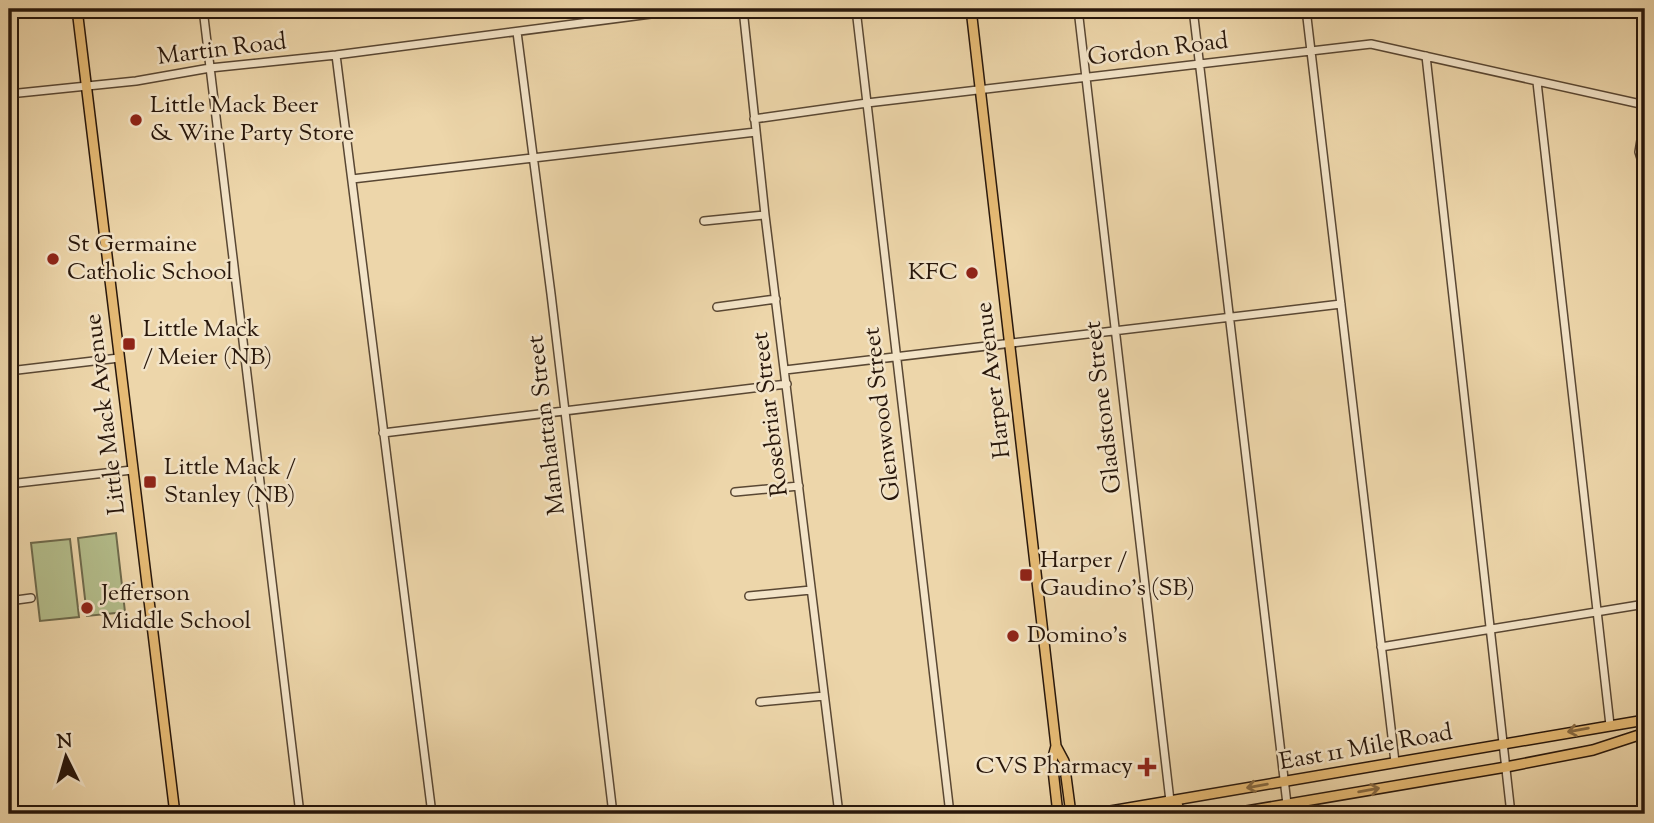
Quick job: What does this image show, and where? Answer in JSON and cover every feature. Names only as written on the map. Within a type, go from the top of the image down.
[{"type":"main road","name":"Little Mack Avenue","points":[[77,9],[174,814]]},
{"type":"main road","name":"Harper Avenue","points":[[971,9],[1056,746],[1064,761],[1071,814]]},
{"type":"main road","name":"East 11 Mile Road","points":[[1096,814],[1645,720]]},
{"type":"main road","points":[[1610,725],[1614,731],[1613,743]]},
{"type":"main road","name":"East 11 Mile Road","points":[[1229,814],[1506,767],[1593,750],[1645,733]]},
{"type":"main road","name":"Harper Avenue","points":[[1056,746],[1052,761],[1058,814]]},
{"type":"main road","points":[[1173,800],[1180,809],[1180,814]]},
{"type":"street","points":[[202,9],[300,814]]},
{"type":"street","name":"Martin Road","points":[[9,94],[689,9]]},
{"type":"street","name":"Rosebriar Street","points":[[743,9],[765,215],[838,814]]},
{"type":"street","name":"Glenwood Street","points":[[856,9],[950,814]]},
{"type":"street","name":"Gladstone Street","points":[[1077,9],[1173,800]]},
{"type":"street","points":[[1193,9],[1287,804]]},
{"type":"street","points":[[1306,9],[1395,762]]},
{"type":"street","name":"Manhattan Street","points":[[517,32],[612,814]]},
{"type":"street","name":"Gordon Road","points":[[754,119],[867,103],[1371,44],[1645,105]]},
{"type":"street","points":[[336,55],[432,814]]},
{"type":"street","points":[[1426,56],[1511,814]]},
{"type":"street","points":[[1537,82],[1610,725]]},
{"type":"street","points":[[1645,116],[1639,147],[1645,171]]},
{"type":"street","points":[[352,179],[756,132]]},
{"type":"street","points":[[704,221],[765,215]]},
{"type":"street","points":[[717,307],[776,299]]},
{"type":"street","points":[[785,370],[1341,304]]},
{"type":"street","points":[[9,372],[120,358]]},
{"type":"street","points":[[383,433],[787,384]]},
{"type":"street","points":[[9,484],[132,470]]},
{"type":"street","points":[[735,492],[799,486]]},
{"type":"street","points":[[749,596],[811,590]]},
{"type":"street","points":[[9,601],[31,598]]},
{"type":"street","points":[[1381,647],[1645,604]]},
{"type":"street","points":[[761,702],[824,696]]},
{"type":"street","points":[[9,803],[10,814]]},
{"type":"green space","points":[[116,533],[125,612],[87,616],[78,538]]},
{"type":"green space","points":[[70,539],[79,617],[40,621],[31,543]]},
{"type":"place","name":"Little Mack Beer & Wine Party Store","points":[[136,120]]},
{"type":"place","name":"St Germaine Catholic School","points":[[53,259]]},
{"type":"place","name":"KFC","points":[[972,273]]},
{"type":"place","name":"Little Mack / Meier (NB)","points":[[129,344]]},
{"type":"place","name":"Little Mack / Stanley (NB)","points":[[150,482]]},
{"type":"place","name":"Harper / Gaudino's (SB)","points":[[1026,575]]},
{"type":"place","name":"Jefferson Middle School","points":[[87,608]]},
{"type":"place","name":"Domino's","points":[[1013,636]]},
{"type":"place","name":"CVS Pharmacy","points":[[1147,767]]}]
